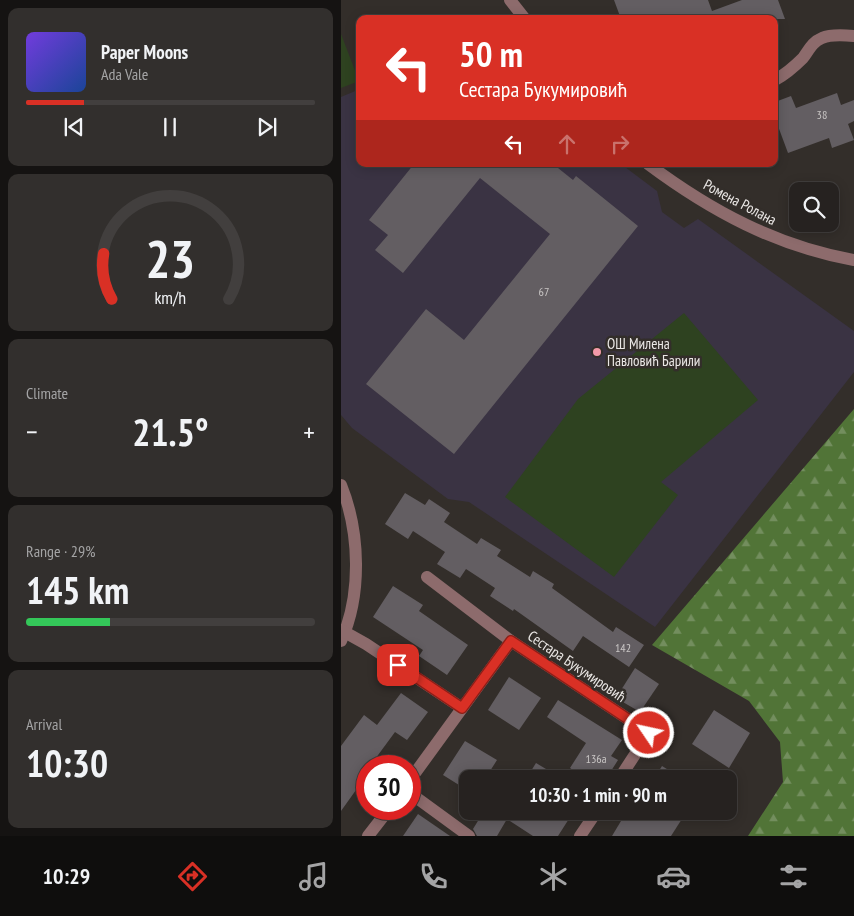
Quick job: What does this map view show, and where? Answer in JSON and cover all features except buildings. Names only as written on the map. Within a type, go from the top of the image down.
[{"type":"street","points":[[510,0],[522,15]]},
{"type":"street","points":[[778,78],[786,74],[804,56],[814,42],[820,38],[854,36]]},
{"type":"street","name":"Ромена Ролана","points":[[652,167],[705,203],[737,221],[791,245],[854,260]]},
{"type":"street","points":[[341,485],[352,518],[356,555],[353,596],[342,634],[366,644],[462,708]]},
{"type":"street","points":[[427,577],[511,641]]},
{"type":"street","name":"Сестара Букумировић","points":[[421,765],[511,641],[649,733],[625,770]]},
{"type":"street","points":[[421,801],[469,836]]},
{"type":"street","points":[[368,836],[380,820]]},
{"type":"street","points":[[581,836],[591,820]]},
{"type":"shaded area","name":"ОШ Милена Павловић Барили","points":[[356,91],[356,167],[625,167],[657,191],[662,212],[684,228],[698,219],[854,331],[854,372],[655,627],[469,502],[448,499],[352,428],[341,415],[341,97]]},
{"type":"green space","points":[[341,34],[356,73],[356,82],[341,88]]},
{"type":"green space","points":[[684,313],[758,400],[661,482],[678,495],[614,577],[505,497],[578,399]]},
{"type":"green space","points":[[854,409],[854,836],[748,836],[783,782],[780,742],[749,701],[652,645]]},
{"type":"place","name":"ОШ Милена Павловић Барили","points":[[597,352]]},
{"type":"route","points":[[398,665],[462,708],[511,641],[649,733]]}]
